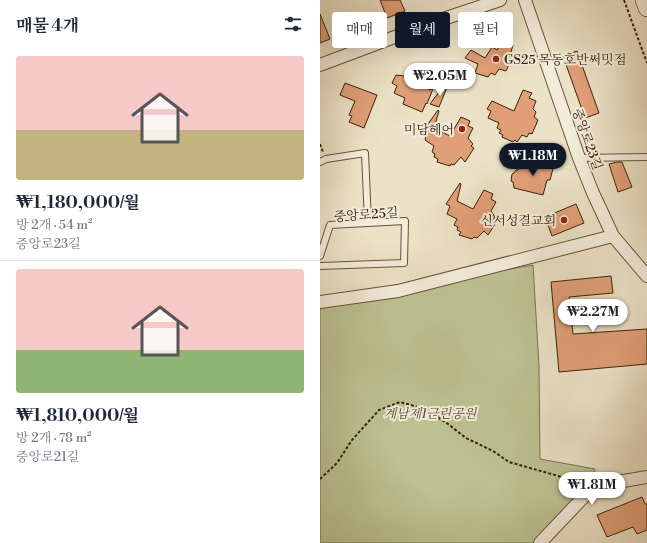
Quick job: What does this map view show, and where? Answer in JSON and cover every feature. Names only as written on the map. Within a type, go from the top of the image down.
[{"type":"main road","points":[[644,0],[647,8]]},
{"type":"street","points":[[320,65],[440,20],[500,0]]},
{"type":"street","name":"중앙로23길","points":[[525,0],[579,158],[612,236],[647,276]]},
{"type":"street","points":[[320,302],[398,291],[612,236]]},
{"type":"street","points":[[540,543],[594,486],[647,477]]},
{"type":"lane","points":[[320,162],[326,159],[365,153],[368,223]]},
{"type":"lane","points":[[579,158],[647,157]]},
{"type":"lane","name":"중앙로25길","points":[[320,256],[330,225],[405,221],[404,263],[320,266]]},
{"type":"path","points":[[624,0],[647,63]]},
{"type":"path","points":[[320,479],[337,463],[352,440],[379,410],[400,402],[425,409],[466,438],[493,451],[509,462],[594,486]]},
{"type":"green space","name":"계남제1근린공원","points":[[533,265],[539,366],[540,459],[595,469],[594,486],[540,543],[320,543],[320,302]]},
{"type":"building","points":[[380,0],[400,0],[405,11],[395,12],[395,15],[387,18],[387,12],[385,12]]},
{"type":"building","points":[[320,14],[330,39],[320,43]]},
{"type":"building","points":[[491,48],[497,50],[498,48],[512,48],[511,52],[514,54],[506,71],[499,69],[495,75],[491,73],[488,77],[475,73],[478,64],[465,58],[471,50],[485,58]]},
{"type":"building","points":[[577,51],[599,113],[585,118],[563,56]]},
{"type":"building","points":[[431,64],[442,66],[427,104],[426,103],[422,112],[403,104],[405,98],[394,93],[397,86],[392,83],[396,75],[404,76],[405,80],[431,90],[427,75]]},
{"type":"building","points":[[345,83],[377,95],[364,128],[349,122],[352,116],[349,115],[355,101],[340,95]]},
{"type":"building","points":[[445,84],[448,85],[439,107],[430,104]]},
{"type":"building","points":[[523,90],[532,93],[529,98],[536,101],[533,109],[536,112],[534,117],[538,120],[532,134],[529,133],[527,137],[522,135],[517,142],[515,140],[513,142],[502,137],[503,135],[499,133],[501,130],[497,128],[499,123],[488,118],[491,111],[487,109],[492,101],[514,111]]},
{"type":"building","points":[[438,110],[434,128],[450,136],[461,117],[470,121],[468,126],[473,128],[468,138],[473,144],[471,146],[474,148],[465,162],[461,157],[454,165],[451,164],[450,166],[437,162],[438,159],[434,157],[435,154],[432,152],[434,146],[425,140],[427,133],[423,131]]},
{"type":"building","points":[[543,160],[550,161],[550,164],[554,165],[550,180],[547,180],[543,195],[514,188],[513,182],[511,181],[512,174],[518,170],[520,164],[533,165],[533,161],[541,162]]},
{"type":"building","points":[[622,162],[632,187],[618,192],[609,164]]},
{"type":"building","points":[[460,183],[457,201],[473,209],[484,190],[493,194],[491,199],[496,202],[491,211],[495,217],[494,219],[497,221],[488,235],[484,231],[477,238],[474,237],[472,239],[459,235],[461,232],[457,230],[458,227],[454,225],[457,219],[447,214],[450,206],[446,204]]},
{"type":"building","name":"신서성결교회","points":[[576,204],[584,223],[552,236],[545,217]]},
{"type":"building","points":[[611,276],[613,293],[569,297],[573,334],[647,329],[647,364],[559,372],[551,282]]},
{"type":"building","points":[[642,497],[645,504],[647,504],[647,530],[637,534],[633,527],[607,537],[597,515]]},
{"type":"place","name":"GS25 목동호반써밋점","points":[[496,59]]},
{"type":"place","name":"미담헤어","points":[[462,129]]},
{"type":"place","name":"신서성결교회","points":[[564,220]]}]
